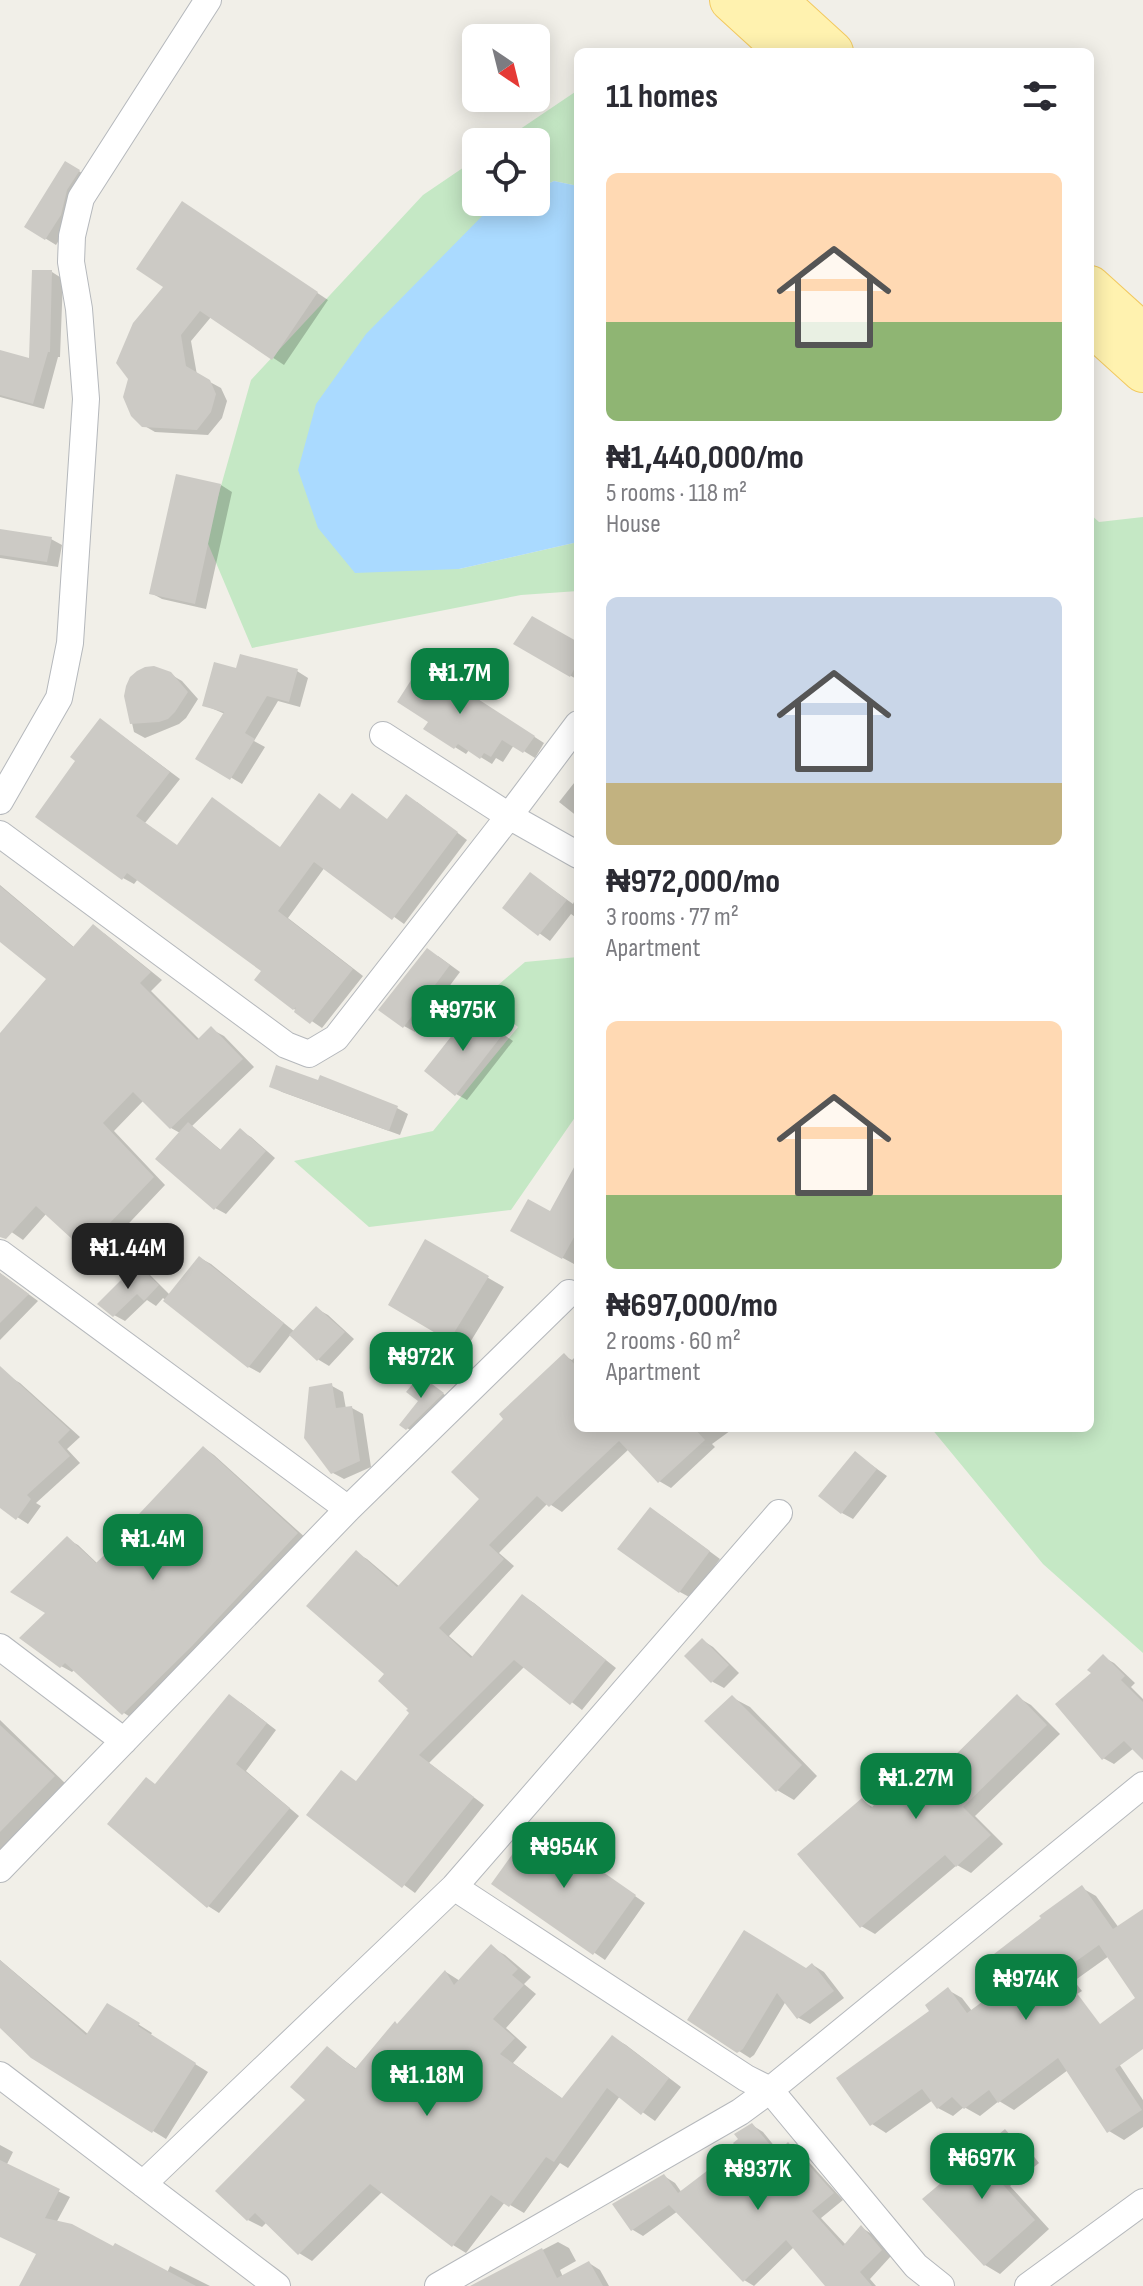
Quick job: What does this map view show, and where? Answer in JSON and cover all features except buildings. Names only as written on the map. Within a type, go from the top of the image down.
[{"type":"main road","points":[[731,0],[784,48]]},
{"type":"main road","points":[[775,0],[828,48]]},
{"type":"main road","points":[[1094,290],[1141,329]]},
{"type":"main road","points":[[1094,327],[1143,371]]},
{"type":"street","points":[[0,801],[59,698],[70,643],[86,399],[79,309],[71,262],[72,236],[81,198],[208,0]]},
{"type":"street","points":[[0,834],[286,1045],[309,1054],[336,1038],[574,729]]},
{"type":"street","points":[[383,735],[509,816],[574,853]]},
{"type":"street","points":[[0,1253],[348,1509]]},
{"type":"street","points":[[0,1869],[348,1509],[569,1293]]},
{"type":"street","points":[[143,2184],[454,1887],[779,1513]]},
{"type":"street","points":[[0,1647],[124,1741]]},
{"type":"street","points":[[438,2286],[740,2112],[1143,1785]]},
{"type":"street","points":[[454,1887],[733,2070],[770,2090],[916,2266],[941,2286]]},
{"type":"street","points":[[0,2075],[277,2286]]},
{"type":"street","points":[[1028,2286],[1143,2202]]},
{"type":"green space","points":[[574,93],[574,185],[550,183],[550,128],[522,128],[550,112],[550,109]]},
{"type":"green space","points":[[462,169],[462,216],[489,216],[459,569],[574,543],[574,591],[521,595],[252,648],[206,539],[251,380],[423,195]]},
{"type":"green space","points":[[1143,517],[1143,1653],[1043,1564],[934,1432],[1094,1432],[1094,518],[1099,522]]},
{"type":"green space","points":[[574,957],[574,1119],[511,1210],[369,1227],[294,1161],[433,1131],[518,1027],[483,998],[525,962]]},
{"type":"water","points":[[550,183],[574,185],[574,543],[459,569],[355,573],[318,528],[298,470],[316,404],[366,334],[482,216],[550,216]]}]
